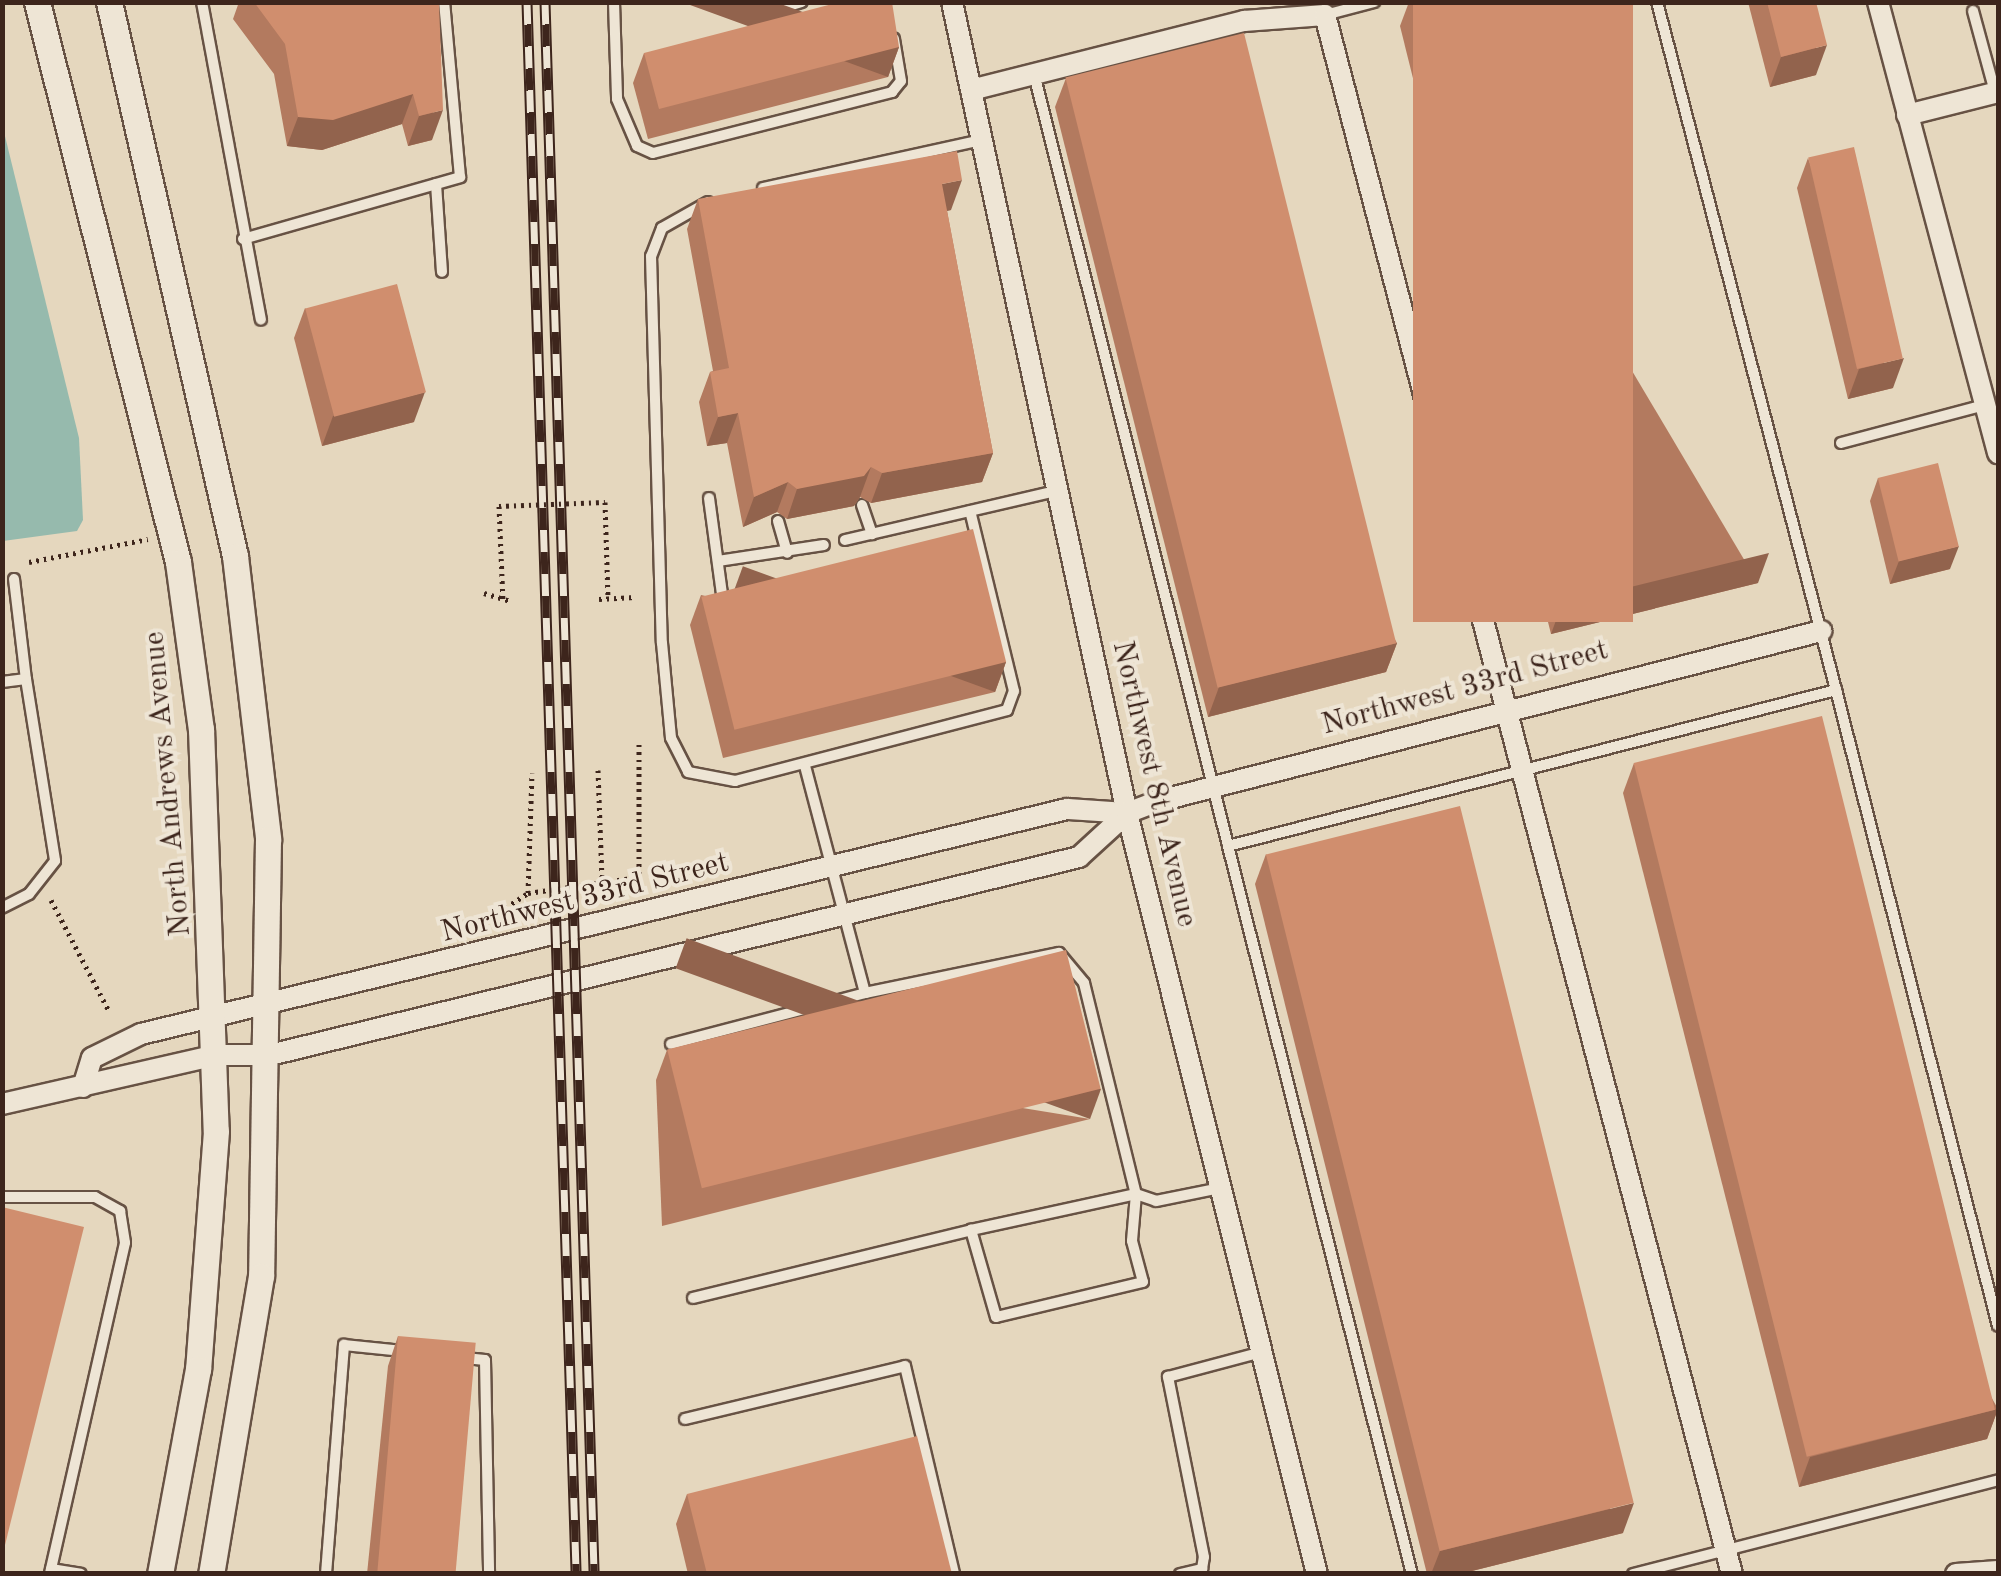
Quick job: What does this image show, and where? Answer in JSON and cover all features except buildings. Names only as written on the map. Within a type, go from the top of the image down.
[{"type":"street","name":"North Andrews Avenue","points":[[37,2],[178,562],[201,729],[216,1017],[204,1312],[160,1574]]},
{"type":"street","points":[[109,2],[234,556],[268,839],[270,1056],[261,1276],[211,1574]]},
{"type":"street","name":"Northwest 8th Avenue","points":[[952,2],[1127,813],[1317,1574]]},
{"type":"street","points":[[1878,2],[1998,452]]},
{"type":"street","points":[[971,90],[1244,22],[1324,15],[1732,1574]]},
{"type":"street","points":[[1907,115],[1997,93]]},
{"type":"street","name":"Northwest 33rd Street","points":[[83,1087],[92,1058],[216,1017],[270,1008],[1067,809],[1127,813],[1504,706],[1821,631]]},
{"type":"street","name":"Northwest 33rd Street","points":[[2,1104],[216,1054],[270,1056],[1080,857],[1127,813]]},
{"type":"street","points":[[1956,1574],[1998,1571]]},
{"type":"lane","points":[[202,2],[261,320]]},
{"type":"lane","points":[[243,239],[460,177],[444,2]]},
{"type":"lane","points":[[614,2],[616,100],[637,146],[653,152],[892,92],[902,65],[888,18]]},
{"type":"lane","points":[[759,2],[772,11],[802,2]]},
{"type":"lane","points":[[1324,15],[1374,2]]},
{"type":"lane","points":[[1657,2],[1998,1326]]},
{"type":"lane","points":[[1972,11],[1997,93]]},
{"type":"lane","points":[[1034,74],[1210,787],[1412,1574]]},
{"type":"lane","points":[[754,190],[982,140]]},
{"type":"lane","points":[[436,184],[442,272]]},
{"type":"lane","points":[[720,199],[662,228],[651,256],[671,738],[688,772],[706,782],[805,766],[1008,710],[1014,691],[970,511]]},
{"type":"lane","points":[[1842,443],[1985,404]]},
{"type":"lane","points":[[845,540],[1058,490]]},
{"type":"lane","points":[[709,498],[724,603]]},
{"type":"lane","points":[[862,505],[872,534]]},
{"type":"lane","points":[[778,520],[788,553]]},
{"type":"lane","points":[[718,561],[824,545]]},
{"type":"lane","points":[[2,908],[29,894],[55,861],[14,579]]},
{"type":"lane","points":[[2,682],[26,678]]},
{"type":"lane","points":[[1228,846],[1836,690]]},
{"type":"lane","points":[[805,766],[866,993]]},
{"type":"lane","points":[[671,1044],[1038,950],[1072,961],[1136,1194],[1132,1241],[1143,1282],[996,1317],[971,1230]]},
{"type":"lane","points":[[693,1298],[1136,1194],[1156,1201],[1220,1188]]},
{"type":"lane","points":[[2,1197],[96,1197],[120,1211],[125,1242],[50,1571],[81,1574]]},
{"type":"lane","points":[[326,1574],[344,1345],[415,1352]]},
{"type":"lane","points":[[1180,1574],[1202,1568],[1204,1557],[1168,1377],[1262,1352]]},
{"type":"lane","points":[[450,1356],[485,1360],[489,1574]]},
{"type":"lane","points":[[685,1420],[904,1366],[954,1574]]},
{"type":"lane","points":[[1633,1574],[1998,1480]]},
{"type":"path","points":[[484,593],[506,601],[499,506],[605,502],[608,598]]},
{"type":"path","points":[[29,562],[149,538]]},
{"type":"path","points":[[599,599],[635,597]]},
{"type":"path","points":[[639,742],[639,892]]},
{"type":"path","points":[[598,770],[602,879]]},
{"type":"path","points":[[528,893],[532,772]]},
{"type":"path","points":[[493,916],[528,893],[602,879],[638,877]]},
{"type":"path","points":[[51,900],[110,1013]]},
{"type":"water","points":[[3,128],[79,438],[83,520],[77,531],[3,541]]},
{"type":"railway","points":[[527,2],[576,1574]]},
{"type":"railway","points":[[545,2],[594,1574]]}]
